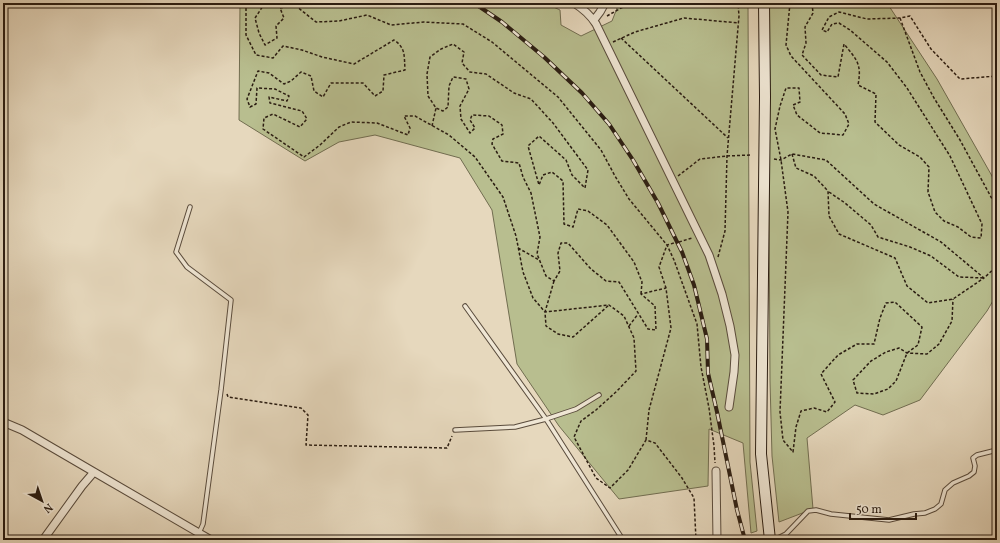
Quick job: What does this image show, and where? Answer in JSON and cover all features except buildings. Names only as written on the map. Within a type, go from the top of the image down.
[{"type":"main road","points":[[764,3],[765,97],[761,454],[770,540]]},
{"type":"street","points":[[574,3],[595,22],[709,255],[730,326],[735,355],[729,407]]},
{"type":"street","points":[[595,22],[605,3]]},
{"type":"street","points":[[3,422],[22,430],[211,540]]},
{"type":"street","points":[[716,471],[717,540]]},
{"type":"street","points":[[43,540],[94,472]]},
{"type":"lane","points":[[190,207],[176,252],[187,267],[231,300],[221,390],[203,524],[199,533]]},
{"type":"lane","points":[[465,306],[546,419],[622,540]]},
{"type":"lane","points":[[454,430],[515,427],[576,409],[599,395]]},
{"type":"lane","points":[[774,540],[786,534],[808,511],[816,510],[831,514],[889,520],[925,513],[935,509],[941,504],[945,490],[974,472],[975,466],[973,458],[977,455],[997,450]]},
{"type":"path","points":[[246,3],[246,35],[256,55],[273,58],[283,46],[354,64],[394,40],[400,44],[404,52],[405,70],[384,75],[383,91],[375,96],[363,83],[331,83],[323,97],[314,91],[311,76],[301,72],[291,81],[284,84],[269,73],[258,71],[247,98],[250,107],[256,104],[257,88],[275,89],[289,96],[287,101],[269,97],[270,103],[302,111],[307,119],[300,126],[273,114],[264,118],[263,129],[304,156],[320,145],[339,127],[351,122],[377,123],[408,135],[410,128],[404,116],[415,116],[449,135],[475,157],[503,197],[516,236],[523,272],[533,298],[545,312]]},
{"type":"path","points":[[265,3],[255,18],[259,33],[265,45],[277,38],[276,26],[284,18],[280,8],[296,6],[316,22],[339,21],[367,15],[391,25],[424,22],[463,24],[492,42],[558,97],[601,150],[629,199],[667,246],[674,260],[697,324],[701,367],[709,408],[716,471]]},
{"type":"path","points":[[595,22],[621,8],[636,3]]},
{"type":"path","points":[[714,271],[725,231],[728,138],[739,23],[738,3]]},
{"type":"path","points":[[790,3],[786,45],[791,56],[845,114],[849,124],[843,135],[820,132],[797,115],[793,105],[800,102],[799,88],[786,88],[775,129],[788,212],[780,412],[783,440],[793,452],[796,427],[801,411],[814,408],[827,412],[835,402],[821,374],[838,355],[857,344],[874,344],[880,318],[886,303],[895,302],[922,327],[918,345],[908,353],[896,381],[888,390],[874,394],[857,393],[853,380],[871,361],[886,352],[899,348],[908,353],[927,354],[939,344],[952,321],[953,299]]},
{"type":"path","points":[[812,3],[813,13],[806,27],[806,43],[802,55],[821,75],[838,77],[844,44],[856,58],[860,73],[858,85],[876,94],[876,122],[899,145],[920,157],[929,168],[928,192],[935,212],[944,221],[958,227],[971,237],[981,238],[982,224],[950,156],[907,88],[882,57],[839,23],[832,24],[827,32],[822,30],[829,17],[839,12],[867,19],[900,18],[910,16],[931,49],[960,79],[997,76]]},
{"type":"path","points":[[606,46],[635,32],[684,18],[739,23]]},
{"type":"path","points":[[900,18],[920,72],[960,140],[997,208]]},
{"type":"path","points":[[621,38],[728,138]]},
{"type":"path","points":[[554,281],[546,276],[537,254],[540,237],[531,192],[523,177],[519,162],[502,161],[492,144],[494,139],[503,134],[502,125],[490,116],[472,115],[470,120],[475,128],[470,133],[461,119],[460,106],[470,89],[466,79],[454,77],[449,86],[448,106],[442,111],[436,108],[428,96],[427,74],[430,57],[441,49],[453,44],[464,52],[462,63],[470,72],[486,74],[514,93],[531,99],[553,123],[588,170],[585,188],[572,175],[566,160],[539,136],[528,146],[539,185],[543,175],[552,172],[563,181],[564,224],[573,227],[578,209],[588,211],[607,225],[634,262],[642,282],[641,294]]},
{"type":"path","points":[[432,126],[436,108]]},
{"type":"path","points":[[792,154],[796,168],[814,176],[828,191],[871,225],[878,237],[910,247],[931,256],[959,277],[984,278]]},
{"type":"path","points":[[773,159],[781,160],[792,154],[826,160],[874,204],[941,242],[984,278]]},
{"type":"path","points":[[672,180],[700,159],[750,155]]},
{"type":"path","points":[[828,191],[829,216],[840,234],[895,258],[907,286],[928,303],[953,299],[984,278],[997,266]]},
{"type":"path","points":[[679,242],[700,236]]},
{"type":"path","points":[[609,305],[573,337],[558,334],[546,326],[545,312],[554,281],[560,271],[558,253],[561,243],[568,243],[590,269],[606,282],[620,282],[648,330],[656,330],[655,306],[641,294]]},
{"type":"path","points":[[545,312],[609,305],[624,316],[634,338],[636,371],[612,396],[581,422],[574,437],[596,478],[610,488],[628,470],[646,440],[648,410],[671,328],[666,288],[659,267],[667,246],[674,243]]},
{"type":"path","points":[[518,248],[540,260]]},
{"type":"path","points":[[641,294],[666,288]]},
{"type":"path","points":[[629,326],[638,314]]},
{"type":"path","points":[[221,390],[226,392],[228,397],[301,408],[308,415],[306,445],[447,448],[454,430]]},
{"type":"path","points":[[646,440],[655,443],[682,478],[694,498],[696,540]]},
{"type":"green space","points":[[240,3],[545,3],[560,10],[561,25],[581,36],[612,21],[619,3],[748,3],[750,462],[757,531],[751,533],[743,443],[709,429],[708,486],[619,499],[559,426],[517,364],[492,210],[460,158],[375,135],[339,142],[305,161],[239,120]]},
{"type":"green space","points":[[768,3],[887,3],[937,79],[997,187],[997,294],[987,311],[920,400],[883,415],[855,405],[807,438],[813,509],[779,522],[772,456],[770,381]]},
{"type":"railway","points":[[474,3],[502,22],[544,57],[582,93],[609,124],[633,160],[658,203],[682,252],[694,285],[707,339],[708,373],[737,510],[745,540]]}]
